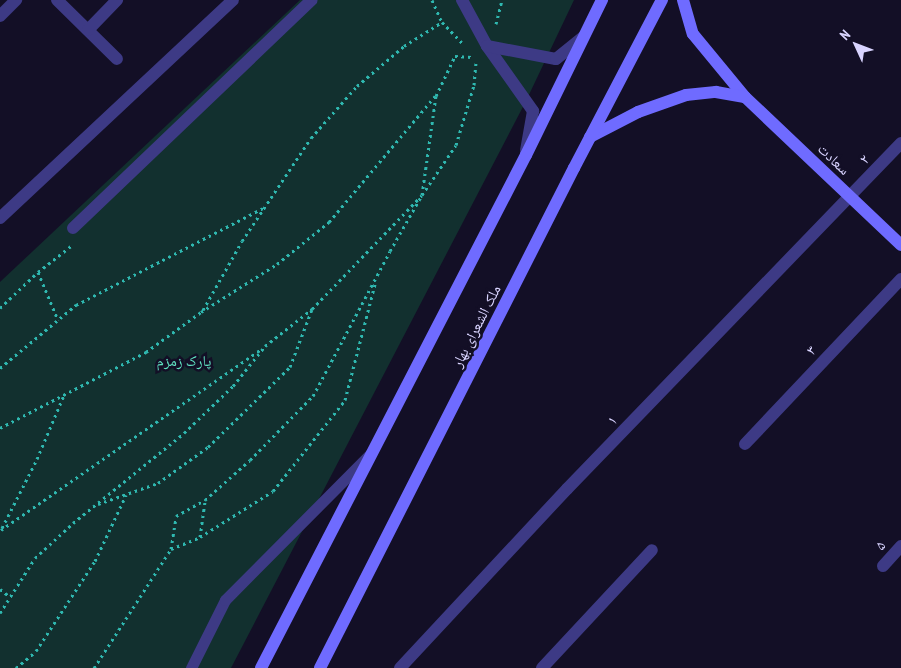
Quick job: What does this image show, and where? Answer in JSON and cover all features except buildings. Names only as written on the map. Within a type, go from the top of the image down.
[{"type":"main road","points":[[260,668],[526,155],[602,0]]},
{"type":"main road","name":"ملک الشعرای بهار","points":[[320,668],[590,137],[662,0]]},
{"type":"main road","name":"سعادت","points":[[683,0],[693,34],[745,97],[901,245]]},
{"type":"main road","points":[[590,137],[638,112],[686,95],[716,92],[745,97]]},
{"type":"street","points":[[0,16],[16,0]]},
{"type":"street","points":[[57,0],[117,59]]},
{"type":"street","points":[[88,30],[116,0]]},
{"type":"street","points":[[0,218],[233,0]]},
{"type":"street","points":[[73,228],[312,0]]},
{"type":"street","points":[[462,0],[487,46],[533,111],[526,155]]},
{"type":"street","points":[[487,46],[556,59],[583,37]]},
{"type":"street","name":"۲","points":[[850,197],[901,143]]},
{"type":"street","name":"۱","points":[[400,668],[567,490],[850,197]]},
{"type":"street","name":"۳","points":[[745,444],[901,279]]},
{"type":"street","name":"۵","points":[[882,566],[901,546]]},
{"type":"street","points":[[542,668],[652,550]]},
{"type":"lane","points":[[191,668],[225,600],[373,451]]},
{"type":"path","points":[[432,0],[442,22],[463,43]]},
{"type":"path","points":[[202,312],[242,241],[311,138],[357,86],[404,46],[442,22]]},
{"type":"path","points":[[470,50],[477,57]]},
{"type":"path","points":[[0,428],[146,352],[202,312],[277,264],[329,222],[436,96],[455,56],[477,57]]},
{"type":"path","points":[[94,668],[98,666],[120,627],[171,549],[176,516],[205,500],[250,460],[313,396],[422,195],[456,144],[474,85],[477,57]]},
{"type":"path","points":[[0,531],[265,346],[312,309],[422,195],[436,96]]},
{"type":"path","points":[[0,368],[76,305],[266,207]]},
{"type":"path","points":[[38,272],[58,320]]},
{"type":"path","points":[[171,549],[200,537],[273,491],[345,400],[377,277]]},
{"type":"path","points":[[95,506],[158,484],[208,447],[290,367],[312,309]]},
{"type":"path","points":[[0,613],[9,596],[35,558],[184,433],[233,386],[265,346]]},
{"type":"path","points":[[0,531],[37,459],[64,395]]},
{"type":"path","points":[[16,668],[36,652],[95,560],[126,494]]},
{"type":"path","points":[[200,537],[205,500]]},
{"type":"path","points":[[0,589],[9,596]]},
{"type":"green space","name":"پارک زمزم","points":[[300,0],[574,0],[526,101],[231,668],[0,668],[0,282]]}]
